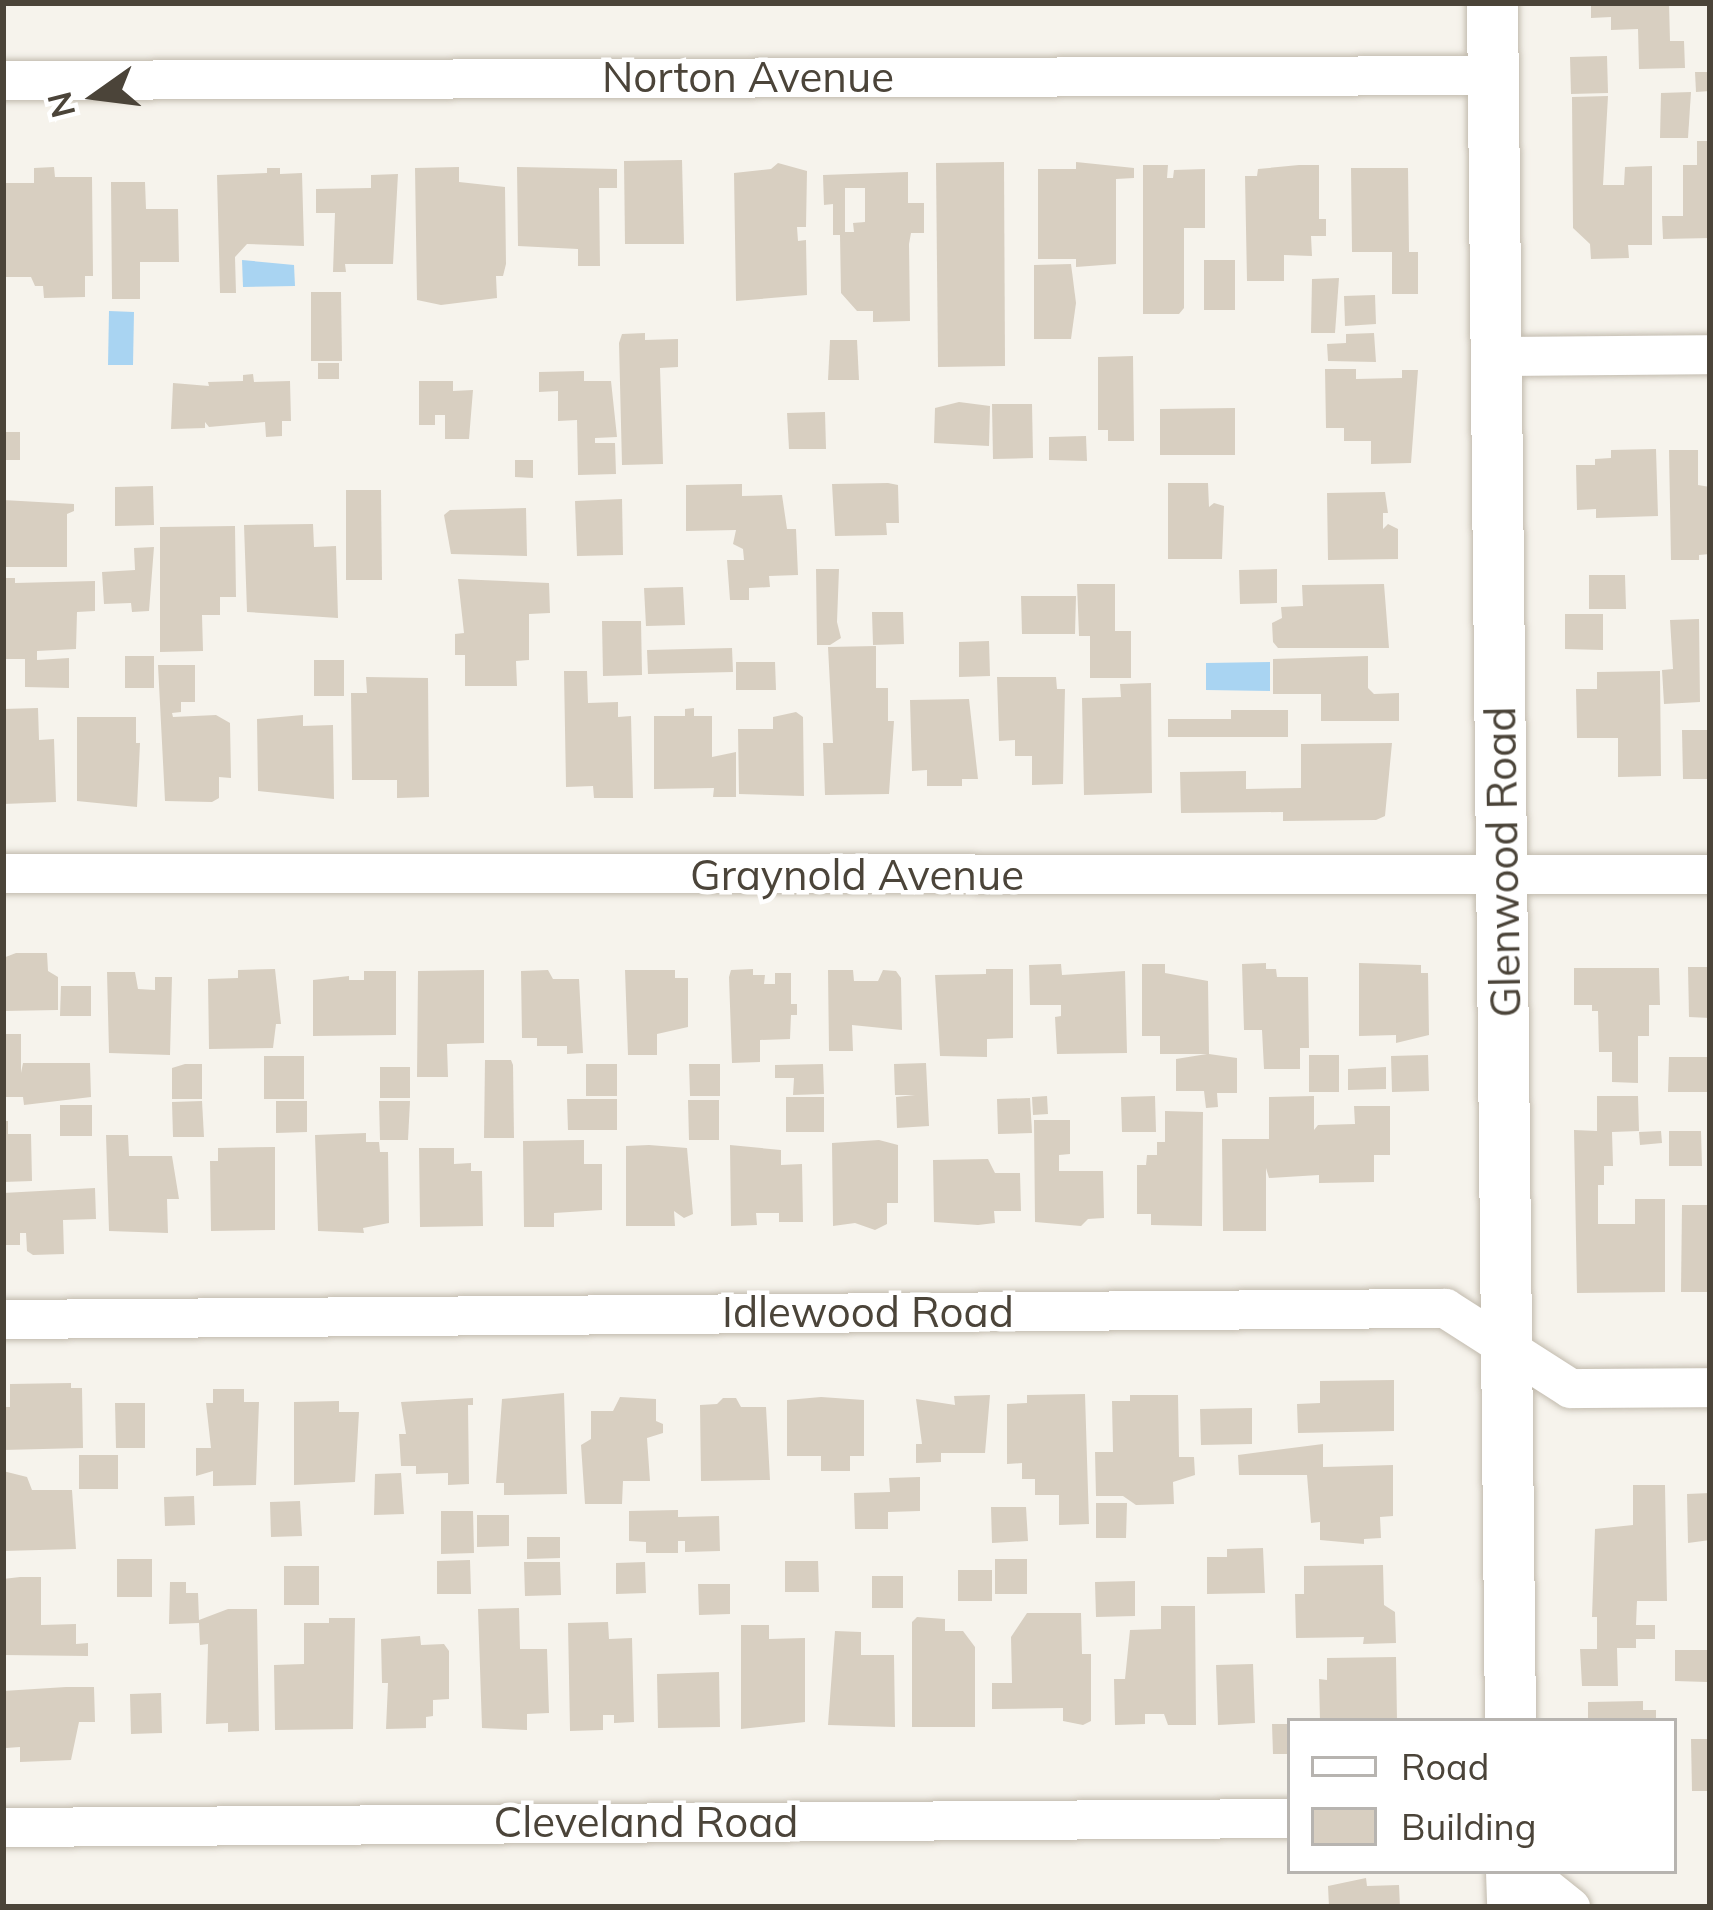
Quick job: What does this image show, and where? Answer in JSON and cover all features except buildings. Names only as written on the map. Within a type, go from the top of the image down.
[{"type":"street","name":"Glenwood Road","points":[[1492,3],[1510,1718]]},
{"type":"street","name":"Norton Avenue","points":[[3,80],[1493,75]]},
{"type":"street","points":[[1496,356],[1710,354]]},
{"type":"street","name":"Graynold Avenue","points":[[3,873],[1710,874]]},
{"type":"street","name":"Idlewood Road","points":[[3,1319],[1445,1308],[1570,1388],[1710,1388]]},
{"type":"street","name":"Cleveland Road","points":[[3,1827],[1287,1818]]},
{"type":"street","points":[[1511,1874],[1512,1907]]},
{"type":"street","points":[[1529,1874],[1570,1907]]},
{"type":"water","points":[[242,260],[294,265],[295,286],[243,287]]},
{"type":"water","points":[[109,311],[134,312],[133,365],[108,365]]},
{"type":"water","points":[[1270,662],[1270,691],[1206,690],[1206,663]]}]
